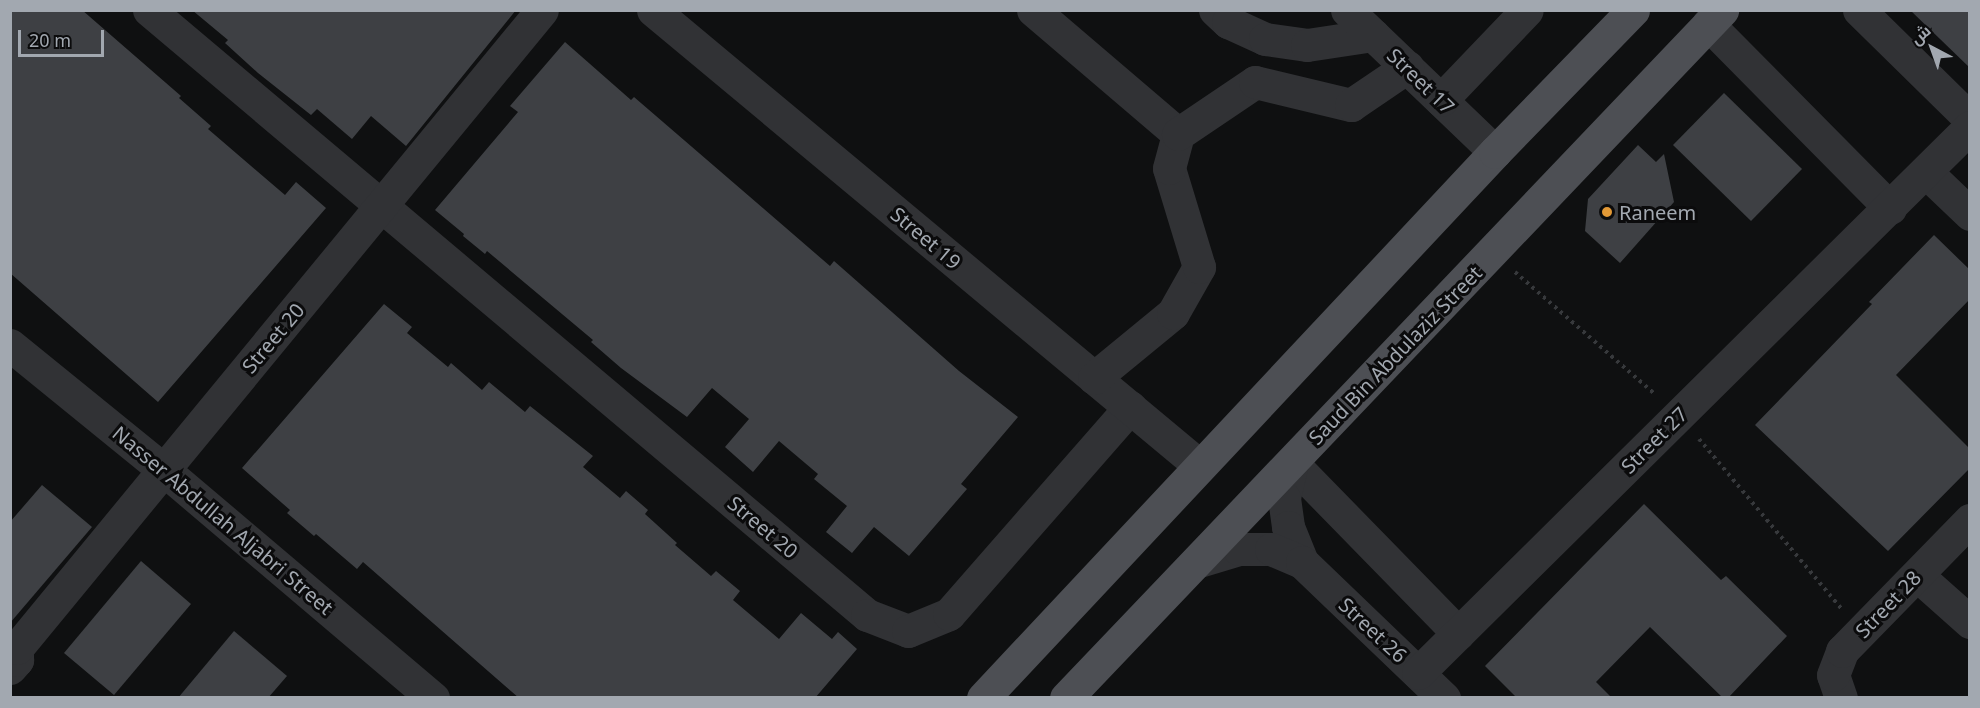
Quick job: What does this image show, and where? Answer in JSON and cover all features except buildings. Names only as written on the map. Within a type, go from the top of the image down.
[{"type":"main road","points":[[983,698],[1011,685],[1200,466],[1495,152],[1633,10]]},
{"type":"main road","name":"Saud Bin Abdulaziz Street","points":[[1066,698],[1715,17]]},
{"type":"street","name":"Street 20","points":[[149,10],[867,615],[908,631],[949,614],[1130,408]]},
{"type":"street","points":[[382,206],[543,10]]},
{"type":"street","name":"Street 19","points":[[653,10],[1200,466]]},
{"type":"street","points":[[1033,10],[1178,134]]},
{"type":"street","points":[[1215,10],[1228,22],[1264,39],[1307,45],[1372,35]]},
{"type":"street","name":"Street 17","points":[[1347,10],[1495,152]]},
{"type":"street","points":[[1441,100],[1527,10]]},
{"type":"street","points":[[1859,10],[1970,119]]},
{"type":"street","points":[[1715,17],[1890,208]]},
{"type":"street","points":[[1094,378],[1173,313],[1199,267],[1169,168],[1178,134],[1255,82],[1351,105],[1407,67]]},
{"type":"street","name":"Street 27","points":[[1418,673],[1970,127]]},
{"type":"street","points":[[1926,172],[1970,213]]},
{"type":"street","name":"Street 20","points":[[10,668],[17,660],[17,648],[382,206]]},
{"type":"street","name":"Nasser Abdullah Aljabri Street","points":[[10,345],[164,470],[434,698]]},
{"type":"street","points":[[1292,463],[1458,633]]},
{"type":"street","name":"Street 26","points":[[1292,463],[1284,498],[1288,527],[1302,562]]},
{"type":"street","name":"Street 28","points":[[1841,698],[1833,675],[1842,651],[1970,520]]},
{"type":"street","name":"Street 26","points":[[1196,562],[1239,549],[1270,549],[1302,562],[1444,698]]},
{"type":"street","points":[[1917,575],[1970,622]]},
{"type":"place","name":"Raneem","points":[[1607,212]]}]
